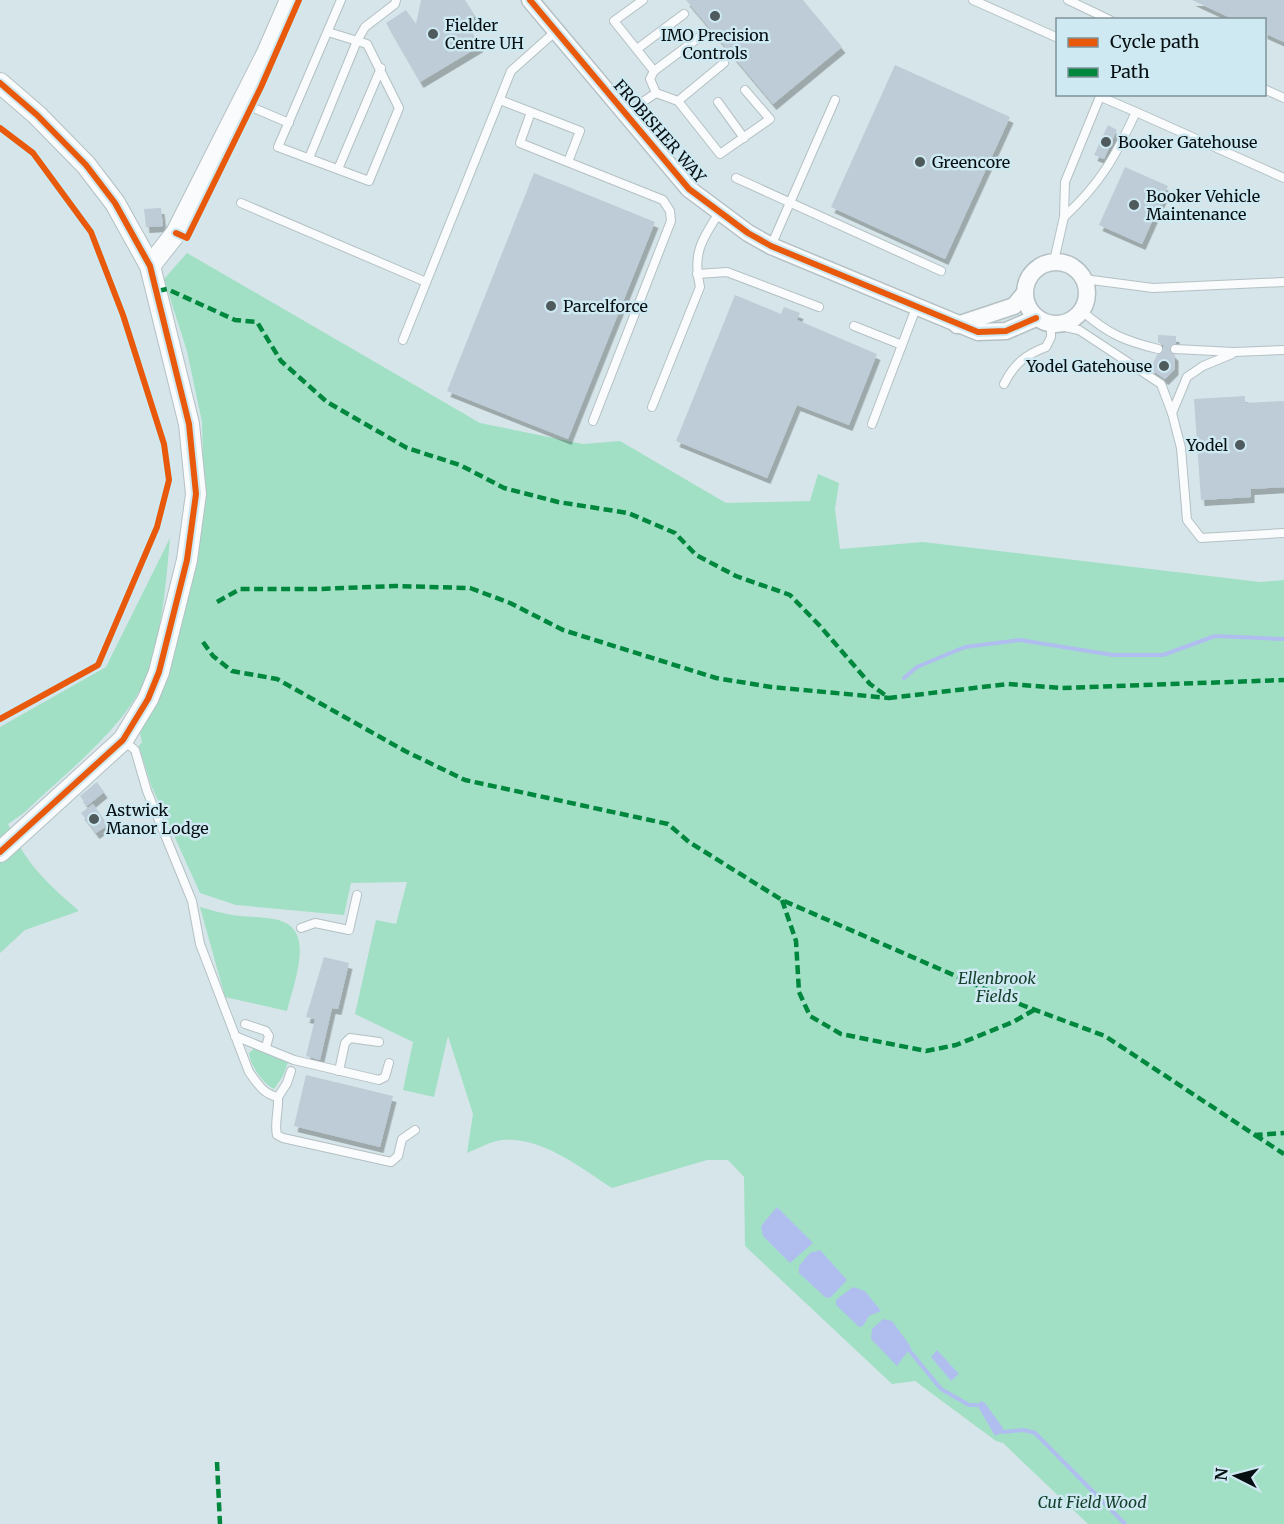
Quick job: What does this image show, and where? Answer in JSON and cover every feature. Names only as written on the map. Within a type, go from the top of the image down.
[{"type":"street","points":[[150,266],[176,233],[290,0]]},
{"type":"street","name":"FROBISHER WAY","points":[[530,0],[689,189],[719,213],[771,246],[978,332],[1006,331],[1048,322]]},
{"type":"street","points":[[0,83],[37,115],[86,165],[115,203],[150,266],[189,424],[196,494],[187,561],[159,672],[148,699],[123,740],[0,852]]},
{"type":"street","points":[[957,325],[1014,306],[1024,294],[1031,274],[1048,261],[1070,265],[1084,279],[1087,290],[1082,311],[1074,319],[1048,322],[1028,308],[1024,294]]},
{"type":"lane","points":[[328,32],[367,44],[399,108],[369,181],[278,147],[341,0]]},
{"type":"lane","points":[[309,158],[357,41],[365,27],[395,4],[396,0]]},
{"type":"lane","points":[[643,0],[614,21],[654,71]]},
{"type":"lane","points":[[973,0],[1056,37]]},
{"type":"lane","points":[[1068,0],[1106,18]]},
{"type":"lane","points":[[637,49],[684,14]]},
{"type":"lane","points":[[403,340],[510,71],[556,31]]},
{"type":"lane","points":[[656,93],[651,79],[654,71],[700,36]]},
{"type":"lane","points":[[678,101],[724,63]]},
{"type":"lane","points":[[338,170],[381,68]]},
{"type":"lane","points":[[656,93],[678,101],[720,154],[770,119],[745,90]]},
{"type":"lane","points":[[1266,90],[1284,98]]},
{"type":"lane","points":[[626,114],[656,93]]},
{"type":"lane","points":[[1054,261],[1064,217],[1065,182],[1101,96],[1284,178]]},
{"type":"lane","points":[[500,100],[580,131],[568,162]]},
{"type":"lane","points":[[771,246],[835,100]]},
{"type":"lane","points":[[718,102],[744,138]]},
{"type":"lane","points":[[241,103],[289,123]]},
{"type":"lane","points":[[531,112],[520,143],[663,200],[670,211],[671,221],[593,421]]},
{"type":"lane","points":[[1064,217],[1089,194],[1113,160],[1136,112]]},
{"type":"lane","points":[[736,178],[941,271]]},
{"type":"lane","points":[[241,203],[426,282]]},
{"type":"lane","points":[[652,406],[700,287],[697,274],[698,246],[719,213]]},
{"type":"lane","points":[[697,274],[728,272],[819,307]]},
{"type":"lane","points":[[1084,279],[1153,288],[1284,282]]},
{"type":"lane","points":[[872,424],[916,308]]},
{"type":"lane","points":[[1082,311],[1098,325],[1124,341],[1158,349]]},
{"type":"lane","points":[[1004,384],[1012,368],[1027,354],[1046,347],[1051,337],[1048,322],[1078,330],[1161,384],[1173,413],[1181,448],[1187,520],[1201,538],[1284,532]]},
{"type":"lane","points":[[854,326],[902,345]]},
{"type":"lane","points":[[1175,349],[1234,352],[1284,350]]},
{"type":"lane","points":[[1173,413],[1187,377],[1203,366],[1234,352]]},
{"type":"lane","points":[[123,740],[135,750],[147,791],[192,901],[200,944],[234,1036],[255,1081],[269,1095],[278,1097]]},
{"type":"lane","points":[[302,928],[315,923],[349,930],[357,895]]},
{"type":"lane","points":[[245,1024],[266,1031],[269,1036],[266,1047]]},
{"type":"lane","points":[[234,1036],[294,1060],[383,1080],[389,1063]]},
{"type":"lane","points":[[339,1071],[345,1043],[350,1038],[379,1042]]},
{"type":"lane","points":[[291,1071],[278,1097],[279,1110],[275,1128],[277,1135],[283,1138],[392,1162],[398,1156],[402,1139],[415,1130]]},
{"type":"green space","name":"Ellenbrook Fields","points":[[187,253],[480,423],[583,444],[620,441],[726,503],[810,501],[818,474],[839,483],[835,509],[840,549],[923,542],[1260,582],[1284,580],[1284,1524],[1088,1524],[1003,1443],[996,1441],[915,1381],[892,1384],[745,1246],[744,1177],[728,1160],[707,1160],[612,1188],[560,1155],[532,1143],[502,1140],[467,1153],[473,1114],[448,1036],[434,1097],[403,1090],[413,1042],[355,1014],[376,920],[396,924],[407,882],[351,883],[344,915],[236,905],[200,893],[151,785],[139,746],[142,742],[139,729],[204,494],[202,422],[187,351],[164,279]]},
{"type":"green space","points":[[170,538],[160,626],[146,677],[137,695],[109,732],[92,749],[25,812],[8,824],[22,851],[38,872],[79,911],[25,930],[0,953],[0,727],[106,667]]},
{"type":"green space","points":[[200,907],[232,915],[270,918],[290,925],[300,945],[299,961],[287,1011],[225,997]]},
{"type":"green space","points":[[255,1048],[262,1049],[288,1062],[283,1076],[274,1089],[254,1068],[249,1053]]},
{"type":"water","points":[[777,1207],[813,1243],[790,1263],[763,1236],[761,1226]]},
{"type":"water","points":[[820,1250],[847,1280],[830,1298],[825,1297],[799,1273],[799,1266],[810,1253]]},
{"type":"water","points":[[853,1287],[865,1291],[881,1311],[869,1316],[863,1326],[859,1327],[836,1305],[836,1300]]},
{"type":"water","points":[[883,1319],[892,1321],[911,1347],[897,1366],[871,1339],[872,1329]]},
{"type":"water","points":[[937,1350],[959,1374],[951,1381],[931,1357]]},
{"type":"water","points":[[981,1401],[985,1403],[1003,1428],[1003,1432],[995,1436],[977,1405]]},
{"type":"building","name":"Fielder Centre UH","points":[[421,0],[465,0],[475,16],[465,21],[480,46],[420,82],[386,23],[406,10],[416,24]]},
{"type":"building","points":[[686,0],[803,0],[842,47],[773,104]]},
{"type":"building","points":[[1192,0],[1284,0],[1284,42],[1266,34],[1266,18],[1231,18]]},
{"type":"building","name":"Greencore","points":[[895,65],[1010,117],[945,259],[831,207]]},
{"type":"building","name":"Booker Gatehouse","points":[[1108,125],[1117,130],[1104,159],[1094,155]]},
{"type":"building","name":"Booker Vehicle Maintenance","points":[[1125,167],[1168,186],[1142,244],[1099,225]]},
{"type":"building","name":"Parcelforce","points":[[534,173],[655,222],[568,439],[447,391]]},
{"type":"building","points":[[161,208],[163,226],[146,227],[144,209]]},
{"type":"building","points":[[735,295],[781,314],[784,307],[800,313],[797,320],[877,354],[849,425],[797,405],[767,478],[676,441]]},
{"type":"building","name":"Yodel Gatehouse","points":[[1158,335],[1176,336],[1176,343],[1169,349],[1175,355],[1175,369],[1165,379],[1150,369],[1157,355],[1164,350],[1163,345],[1158,342]]},
{"type":"building","name":"Yodel","points":[[1245,396],[1245,403],[1284,401],[1284,487],[1251,489],[1251,497],[1201,500],[1194,399]]},
{"type":"building","points":[[97,782],[104,792],[87,806],[80,796]]},
{"type":"building","name":"Astwick Manor Lodge","points":[[93,804],[108,825],[96,833],[81,813]]},
{"type":"building","points":[[324,957],[349,963],[338,1009],[332,1008],[320,1060],[306,1056],[315,1019],[306,1017]]},
{"type":"building","points":[[306,1075],[393,1096],[380,1147],[294,1126]]},
{"type":"waterway","points":[[904,678],[917,667],[965,647],[1020,640],[1113,655],[1163,655],[1215,636],[1284,639]]},
{"type":"waterway","points":[[909,1350],[941,1389],[969,1405],[977,1405]]},
{"type":"waterway","points":[[1003,1432],[1024,1430],[1035,1433],[1125,1524]]},
{"type":"marked path","points":[[158,291],[167,289],[235,320],[257,322],[281,361],[327,402],[407,448],[460,465],[504,488],[558,502],[628,513],[675,533],[696,555],[736,576],[790,595],[870,684],[889,698],[1008,684],[1062,688],[1284,680]]},
{"type":"marked path","points":[[217,602],[240,589],[395,586],[470,588],[510,603],[563,630],[716,678],[771,687],[889,698]]},
{"type":"marked path","points":[[203,642],[213,656],[232,671],[277,679],[405,751],[465,780],[668,824],[689,842],[782,900],[1022,1005],[1105,1036],[1255,1135],[1284,1133]]},
{"type":"marked path","points":[[782,900],[796,941],[799,992],[810,1016],[841,1034],[926,1051],[956,1045],[1013,1022],[1034,1010]]},
{"type":"marked path","points":[[1255,1135],[1284,1154]]},
{"type":"marked path","points":[[217,1462],[220,1524]]},
{"type":"cycle path","points":[[176,233],[187,238],[261,87],[299,0]]},
{"type":"cycle path","points":[[530,0],[689,189],[748,233],[771,246],[978,332],[1006,331],[1036,318]]},
{"type":"cycle path","points":[[0,83],[37,115],[86,165],[115,203],[150,266],[189,424],[196,494],[187,560],[159,672],[148,699],[123,740],[0,852]]},
{"type":"cycle path","points":[[0,128],[33,153],[91,232],[123,315],[164,444],[169,480],[157,527],[98,665],[0,719]]},
{"type":"place","name":"IMO Precision Controls","points":[[715,16]]},
{"type":"place","name":"Fielder Centre UH","points":[[433,34]]},
{"type":"place","name":"Booker Gatehouse","points":[[1106,142]]},
{"type":"place","name":"Greencore","points":[[920,162]]},
{"type":"place","name":"Booker Vehicle Maintenance","points":[[1134,205]]},
{"type":"place","name":"Parcelforce","points":[[551,306]]},
{"type":"place","name":"Yodel Gatehouse","points":[[1164,366]]},
{"type":"place","name":"Yodel","points":[[1240,445]]},
{"type":"place","name":"Astwick Manor Lodge","points":[[94,819]]},
{"type":"park label","name":"Cut Field Wood","points":[[1092,1502]]}]
